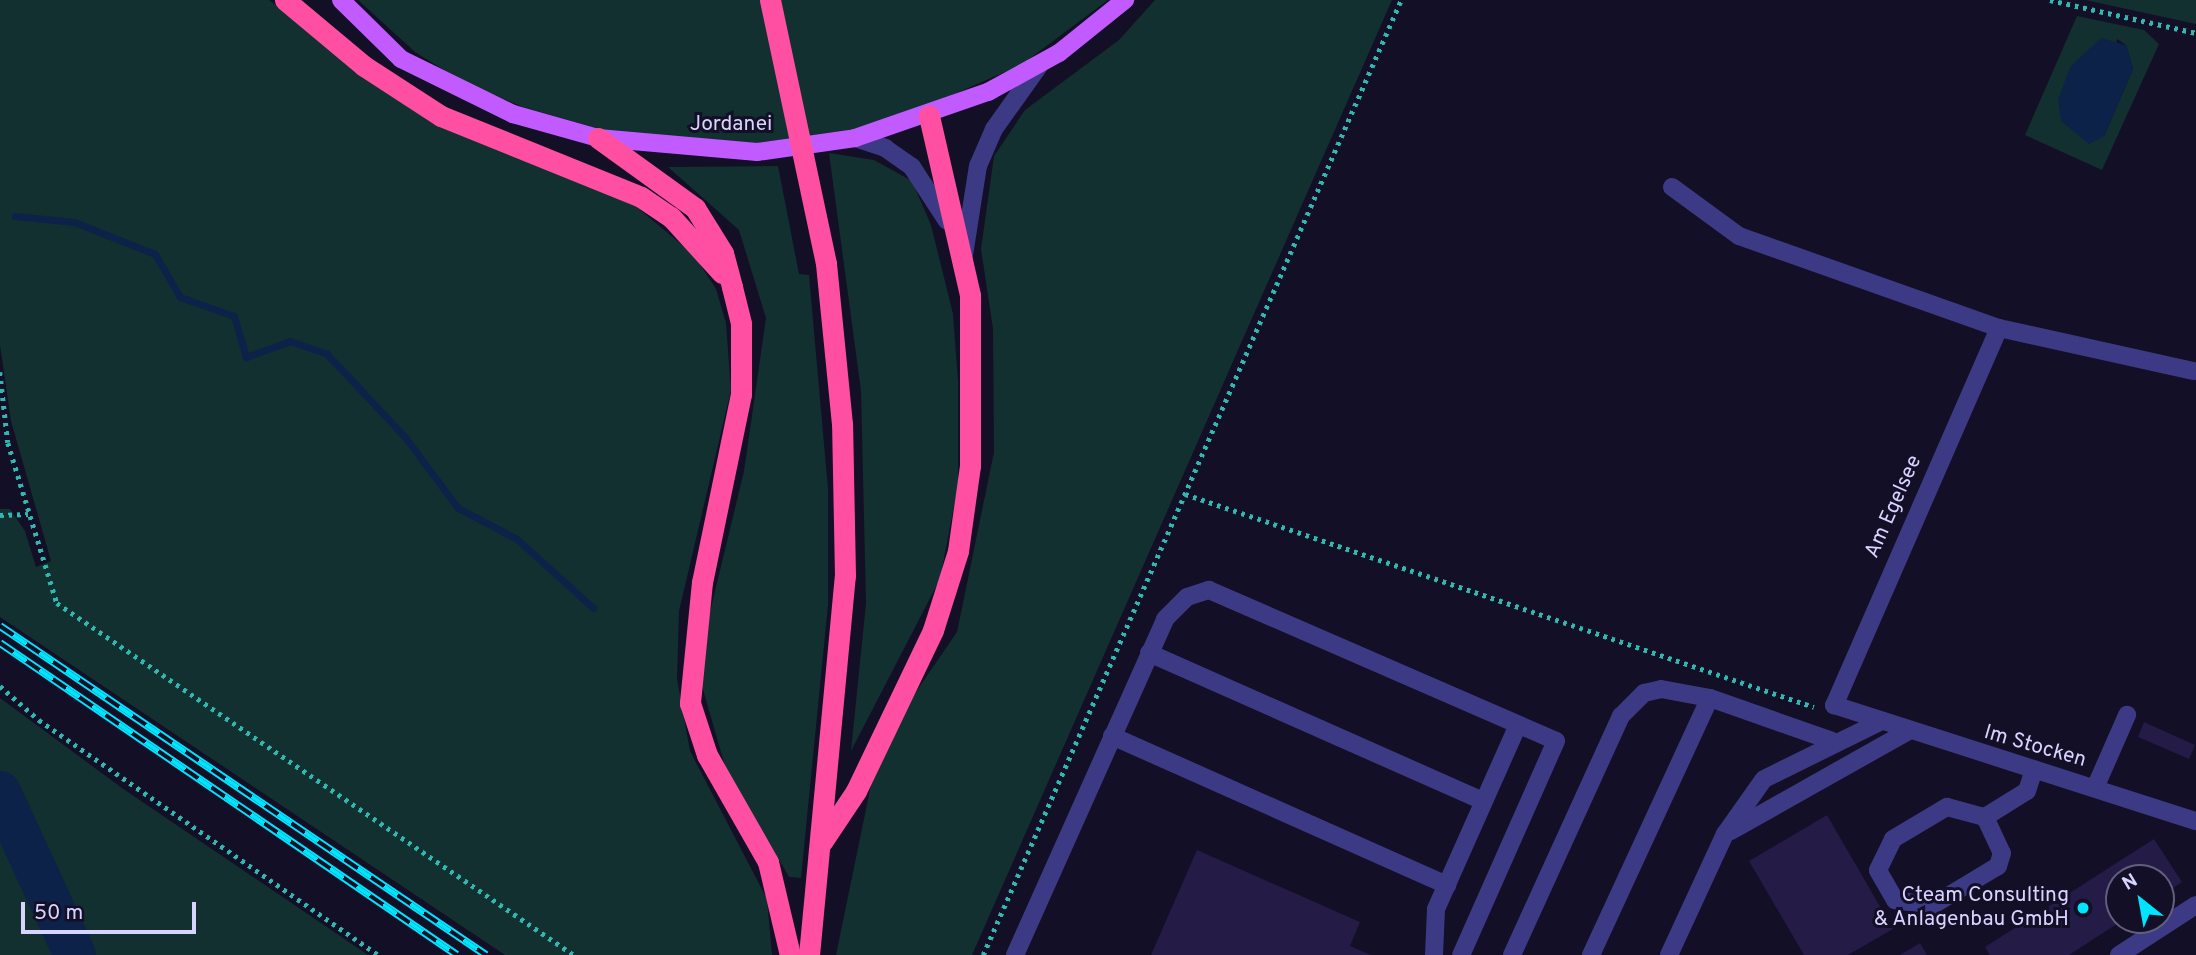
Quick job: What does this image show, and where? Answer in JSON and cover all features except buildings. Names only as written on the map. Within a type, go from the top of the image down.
[{"type":"highway","points":[[285,0],[364,66],[441,116],[641,197],[671,217],[732,287]]},
{"type":"highway","points":[[771,0],[826,263],[842,424],[845,576],[822,842],[809,955]]},
{"type":"highway","points":[[822,842],[856,791],[933,630],[958,551],[975,370],[964,258],[929,116]]},
{"type":"highway","points":[[598,138],[695,208],[723,253],[741,324],[741,394],[702,582],[690,702],[707,755],[768,862],[790,955]]},
{"type":"main road","name":"Jordanei","points":[[341,0],[382,44],[449,87],[598,138],[757,152],[855,138],[929,116],[1039,66],[1125,0]]},
{"type":"street","points":[[964,258],[978,166],[994,129],[1039,66]]},
{"type":"street","points":[[855,138],[885,148],[912,167],[937,200],[964,258]]},
{"type":"street","points":[[1672,187],[1739,236],[1999,328],[2193,371]]},
{"type":"street","name":"Am Egelsee","points":[[1834,705],[1999,328]]},
{"type":"street","points":[[1015,955],[1149,653],[1176,606],[1209,590],[1556,741],[1461,955]]},
{"type":"street","points":[[1149,653],[1483,801]]},
{"type":"street","points":[[1512,955],[1620,716],[1644,693],[1661,689],[1710,698],[1832,741]]},
{"type":"street","points":[[1591,955],[1710,698]]},
{"type":"street","name":"Im Stocken","points":[[1834,705],[1907,733],[2095,788],[2196,821]]},
{"type":"street","points":[[2095,788],[2127,715]]},
{"type":"street","points":[[1669,955],[1725,834],[1764,779],[1832,741],[1880,722]]},
{"type":"street","points":[[1434,955],[1431,935],[1447,885],[1518,724]]},
{"type":"street","points":[[1725,834],[1907,733]]},
{"type":"street","points":[[1112,736],[1447,885]]},
{"type":"street","points":[[1985,817],[2002,853],[1998,866],[1933,905],[1895,900],[1878,870],[1893,839],[1947,807],[1985,817],[2027,791],[2033,772]]},
{"type":"street","points":[[2119,955],[2196,905]]},
{"type":"path","points":[[983,955],[1401,0]]},
{"type":"path","points":[[2050,0],[2196,33]]},
{"type":"path","points":[[0,373],[8,443],[57,603],[574,955]]},
{"type":"path","points":[[1185,494],[1843,717],[1863,715]]},
{"type":"path","points":[[0,515],[28,514]]},
{"type":"path","points":[[0,686],[39,720],[379,955]]},
{"type":"green space","points":[[0,0],[269,0],[428,120],[632,203],[694,255],[716,289],[726,323],[731,390],[679,611],[677,679],[690,751],[767,899],[772,955],[505,955],[0,617],[0,509],[10,509],[25,531],[36,567],[51,561],[11,421],[0,345]]},
{"type":"green space","points":[[358,0],[1108,0],[1021,65],[929,105],[854,129],[757,143],[607,131],[523,107],[463,82],[415,52]]},
{"type":"green space","points":[[1155,0],[1392,0],[972,955],[836,955],[873,775],[909,702],[957,632],[994,452],[993,329],[981,249],[994,156],[1025,110],[1119,40]]},
{"type":"green space","points":[[2085,0],[2196,0],[2196,24]]},
{"type":"green space","points":[[2077,16],[2144,30],[2159,44],[2102,170],[2025,135]],"holes":[[[2117,39],[2126,45],[2133,69],[2104,136]]]},
{"type":"green space","points":[[829,153],[874,160],[912,181],[931,225],[953,314],[958,381],[958,485],[940,579],[851,751],[866,603],[861,391]]},
{"type":"green space","points":[[778,166],[799,274],[809,275],[828,489],[828,605],[801,878],[789,877],[725,766],[702,686],[702,645],[744,471],[766,318],[739,230],[668,167]]},
{"type":"green space","points":[[0,698],[122,788],[368,955],[0,955]]},
{"type":"water","points":[[2101,38],[2126,45],[2133,69],[2104,136],[2089,144],[2061,121],[2058,99],[2071,66]]},
{"type":"waterway","points":[[15,216],[74,222],[155,254],[180,297],[234,316],[246,357],[290,341],[327,354],[405,437],[458,508],[517,539],[593,608]]},
{"type":"waterway","points":[[0,792],[75,955]]},
{"type":"railway","points":[[0,626],[486,955]]},
{"type":"railway","points":[[0,643],[457,955]]},
{"type":"place","name":"Cteam Consulting & Anlagenbau GmbH","points":[[2083,908]]}]
